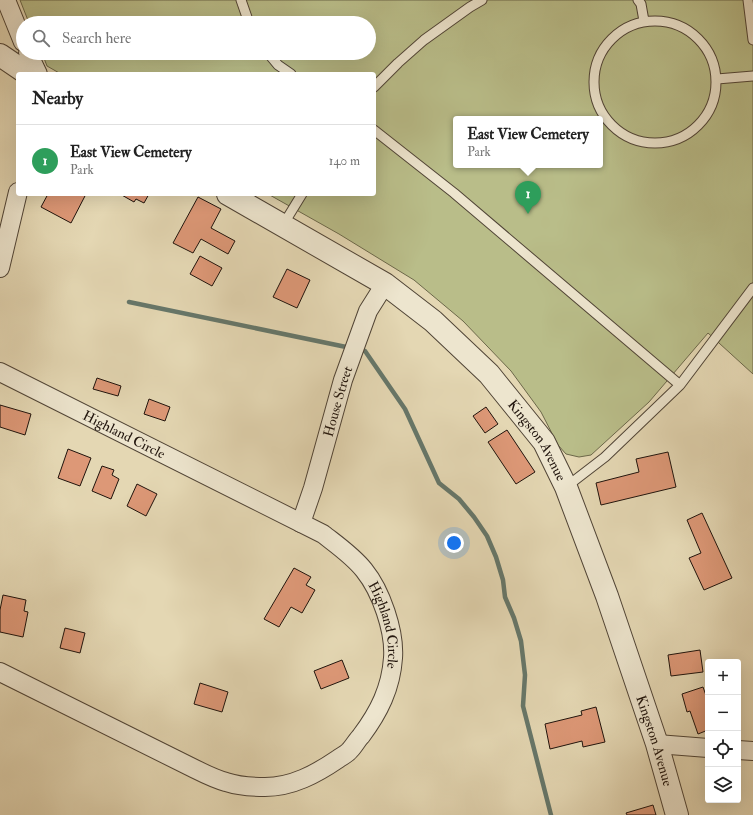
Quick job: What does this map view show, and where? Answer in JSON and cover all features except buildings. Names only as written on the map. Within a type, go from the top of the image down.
[{"type":"street","points":[[6,0],[16,25]]},
{"type":"street","points":[[0,55],[25,72]]},
{"type":"street","points":[[31,60],[37,72]]},
{"type":"street","points":[[0,268],[17,196]]},
{"type":"street","name":"Kingston Avenue","points":[[232,196],[385,284],[432,321],[489,374],[544,442],[566,487],[607,596],[657,744],[676,815]]},
{"type":"street","name":"House Street","points":[[301,523],[313,488],[343,380],[368,310],[385,284]]},
{"type":"street","name":"Highland Circle","points":[[0,372],[323,534],[346,552],[364,571],[378,594],[386,614],[391,634],[393,657],[390,680],[382,705],[350,750],[319,772],[291,783],[266,787],[244,786],[226,782],[188,766],[0,672]]},
{"type":"street","points":[[657,744],[705,748]]},
{"type":"street","points":[[741,750],[753,751]]},
{"type":"lane","points":[[241,0],[247,16]]},
{"type":"lane","points":[[376,85],[424,40],[482,0]]},
{"type":"lane","points":[[638,0],[641,4],[644,21]]},
{"type":"lane","points":[[748,0],[753,40]]},
{"type":"lane","points":[[644,21],[662,21],[678,25],[693,34],[705,47],[711,57],[717,79],[715,95],[709,111],[700,124],[687,134],[672,141],[655,143],[639,141],[624,134],[611,124],[601,111],[595,96],[594,79],[596,63],[604,48],[615,36],[628,26],[644,21]]},
{"type":"lane","points":[[274,60],[288,72]]},
{"type":"lane","points":[[717,79],[753,76]]},
{"type":"lane","points":[[376,132],[454,192],[680,385]]},
{"type":"lane","points":[[283,225],[301,196]]},
{"type":"lane","points":[[566,487],[605,457],[680,385],[753,288]]},
{"type":"green space","points":[[20,0],[753,0],[753,374],[708,333],[649,402],[591,455],[579,457],[566,454],[558,445],[541,412],[511,371],[463,321],[414,280],[339,234],[272,196],[376,196],[376,72],[58,72],[47,66],[45,60],[376,60],[376,16],[26,16]]},
{"type":"waterway","points":[[129,302],[351,348]]},
{"type":"waterway","points":[[358,350],[365,351],[405,409],[439,483],[459,499],[474,517],[487,536],[496,557],[503,580],[505,597],[514,618],[521,641],[525,675],[523,706],[551,815]]},
{"type":"place","name":"East View Cemetery","points":[[528,214]]}]
